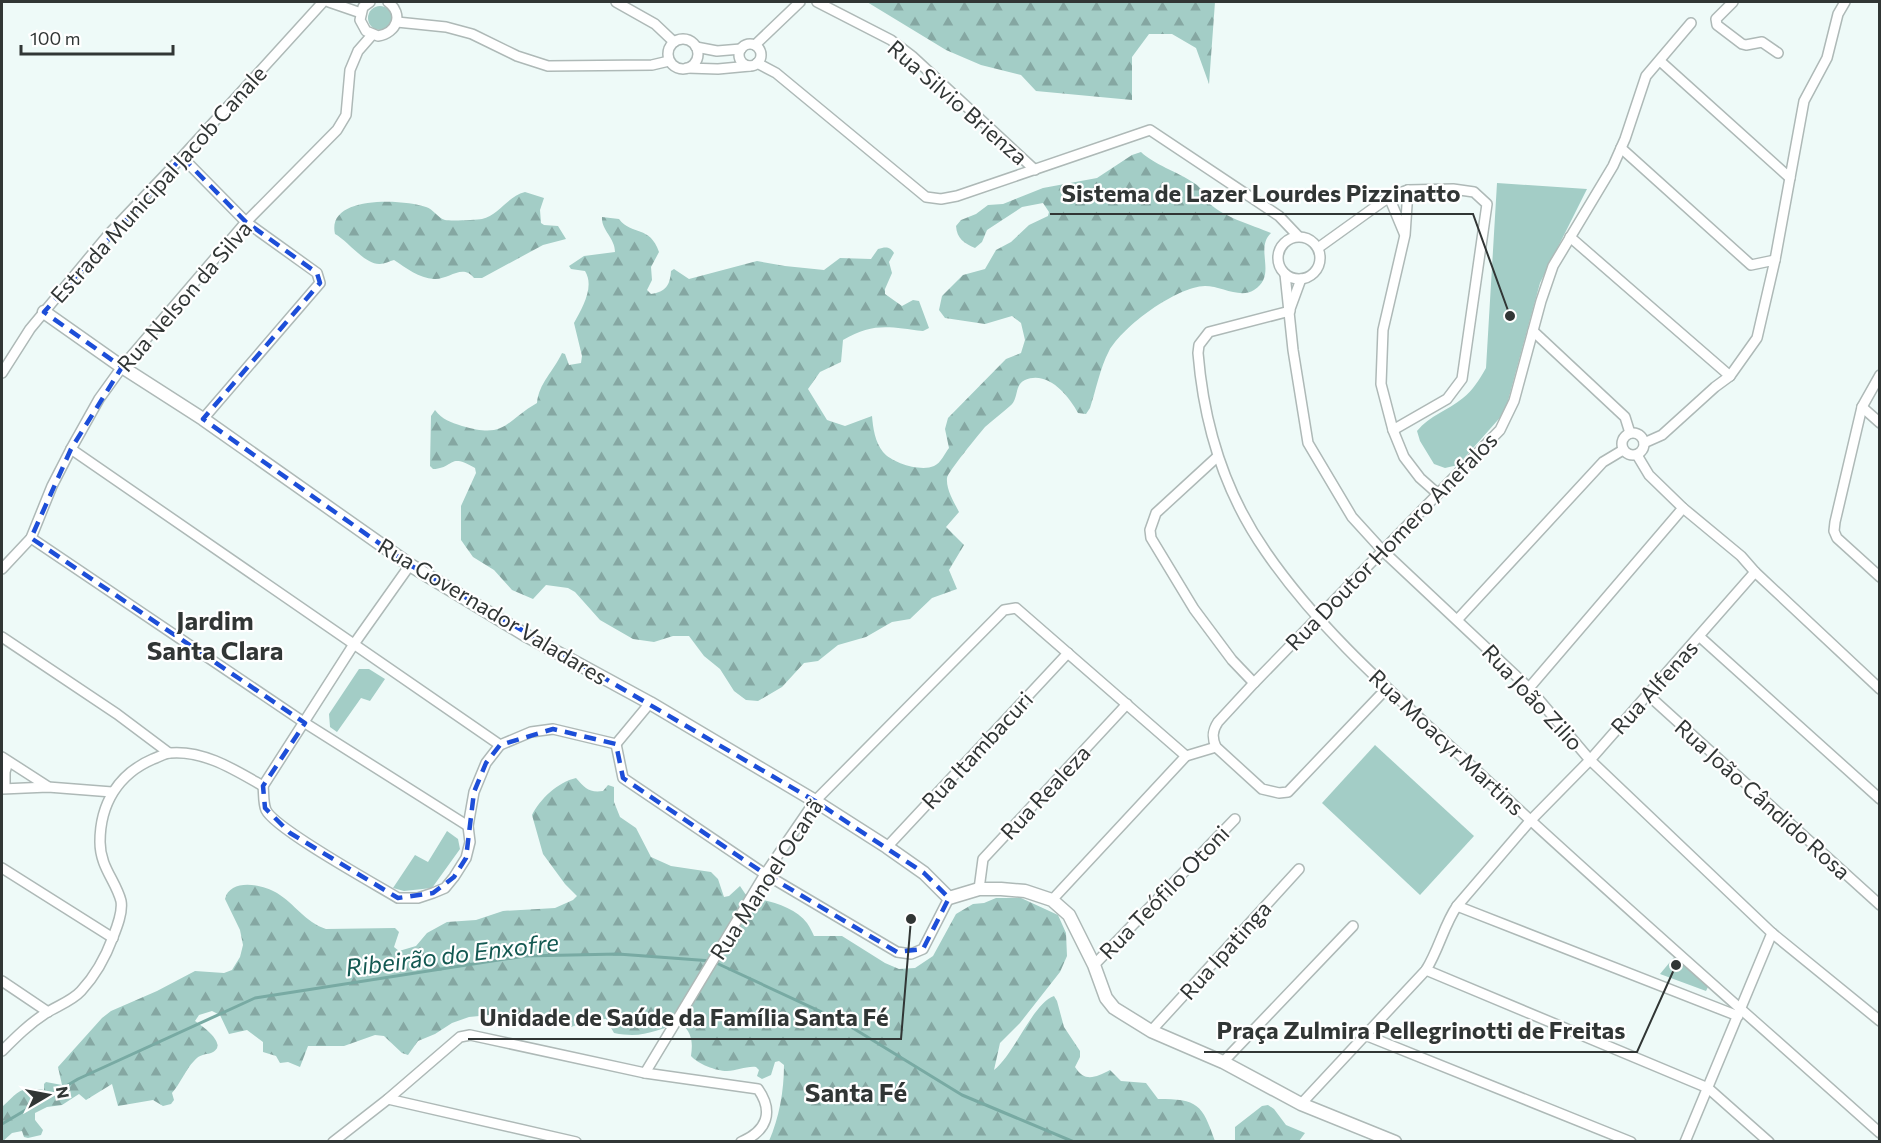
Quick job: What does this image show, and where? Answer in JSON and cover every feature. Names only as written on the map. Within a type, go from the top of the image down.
[{"type":"street","name":"Estrada Municipal Jacob Canale","points":[[2,373],[30,329],[108,235],[323,2]]},
{"type":"street","points":[[329,2],[361,14]]},
{"type":"street","points":[[370,2],[363,8],[362,26],[372,35],[378,36],[390,32],[397,22],[395,9],[388,2]]},
{"type":"street","points":[[616,2],[656,24],[674,42]]},
{"type":"street","points":[[754,45],[800,2]]},
{"type":"street","name":"Rua Silvio Brienza","points":[[817,2],[891,40],[912,56],[1035,170]]},
{"type":"street","points":[[1733,2],[1716,19],[1717,25],[1742,44],[1762,42],[1778,53]]},
{"type":"street","points":[[1644,443],[1662,435],[1715,387],[1731,376],[1757,338],[1776,260],[1804,101],[1827,58],[1838,14],[1845,2]]},
{"type":"street","points":[[397,22],[446,27],[472,34],[517,56],[548,66],[652,65],[669,61]]},
{"type":"street","name":"Rua Doutor Homero Anefalos","points":[[1216,747],[1212,734],[1218,723],[1316,617],[1500,430],[1514,401],[1553,266],[1613,166],[1646,76],[1691,23]]},
{"type":"street","name":"Rua Nelson da Silva","points":[[2,568],[31,537],[51,486],[99,399],[122,367],[246,222],[337,130],[346,116],[350,70],[358,51],[372,35]]},
{"type":"street","points":[[688,40],[696,47],[717,51],[741,49],[748,44],[754,45],[761,53],[753,65],[718,69],[677,68],[669,61],[668,51],[674,42],[688,40]]},
{"type":"street","points":[[687,68],[695,62],[696,47]]},
{"type":"street","points":[[741,49],[739,55],[741,61],[776,73],[926,197],[941,199],[1035,170],[1150,130],[1278,216],[1298,236]]},
{"type":"street","points":[[1660,60],[1790,178]]},
{"type":"street","points":[[1621,148],[1752,265],[1776,260]]},
{"type":"street","points":[[182,157],[246,222],[317,273],[320,283],[203,419]]},
{"type":"street","points":[[1318,248],[1389,197],[1408,190],[1453,189],[1474,192],[1487,204],[1462,379],[1447,399],[1393,429]]},
{"type":"street","points":[[1408,190],[1404,235],[1383,330],[1381,384],[1393,429],[1404,457],[1420,478],[1438,494]]},
{"type":"street","points":[[1389,197],[1404,235]]},
{"type":"street","points":[[1278,216],[1287,240]]},
{"type":"street","points":[[1298,236],[1308,238],[1318,248],[1319,266],[1312,275],[1301,279],[1289,278],[1278,264],[1280,248],[1287,240],[1298,236]]},
{"type":"street","points":[[1570,237],[1731,376]]},
{"type":"street","name":"Rua João Zilio","points":[[1285,274],[1293,350],[1308,443],[1352,517],[1383,551],[1529,688],[1590,760],[1772,933],[1880,1021]]},
{"type":"street","name":"Rua João Zilio","points":[[1290,311],[1301,279]]},
{"type":"street","name":"Rua Moacyr Martins","points":[[1290,311],[1217,329],[1209,333],[1199,345],[1198,353],[1205,409],[1217,457],[1234,498],[1265,551],[1316,617],[1387,687],[1739,1012],[1880,1133]]},
{"type":"street","name":"Rua Governador Valadares","points":[[44,312],[122,367],[203,419],[410,565],[527,636],[650,703],[815,801],[924,873],[949,898]]},
{"type":"street","points":[[1533,331],[1625,417],[1630,433]]},
{"type":"street","points":[[1880,375],[1862,407],[1834,531],[1837,538],[1880,577]]},
{"type":"street","points":[[1862,407],[1880,423]]},
{"type":"street","points":[[1630,433],[1638,434],[1644,443],[1642,450],[1636,455],[1623,450],[1624,438],[1630,433]]},
{"type":"street","points":[[71,449],[500,745]]},
{"type":"street","points":[[1458,619],[1602,462],[1623,450]]},
{"type":"street","points":[[1636,455],[1649,475],[1683,508],[1741,556],[1755,572],[1880,688]]},
{"type":"street","points":[[1217,457],[1156,513],[1150,530],[1151,538],[1154,547],[1194,609],[1232,660],[1254,683]]},
{"type":"street","points":[[1529,688],[1683,508]]},
{"type":"street","points":[[31,537],[305,723],[468,826]]},
{"type":"street","points":[[410,565],[354,644],[263,786],[265,808],[271,817],[290,832],[398,898],[418,898],[445,888],[466,858],[470,842],[468,826],[474,792],[486,763],[500,745],[531,732],[553,729],[616,744]]},
{"type":"street","name":"Rua Alfenas","points":[[1301,1104],[1426,970],[1436,954],[1449,916],[1456,906],[1530,821],[1590,760],[1755,572]]},
{"type":"street","name":"Rua Manoel Ocanã","points":[[645,1073],[765,874],[815,801],[1004,610],[1016,608],[1068,653]]},
{"type":"street","points":[[2,637],[117,714],[169,753],[199,756],[223,763],[263,786]]},
{"type":"street","points":[[1700,637],[1880,800]]},
{"type":"street","points":[[1068,653],[1186,756]]},
{"type":"street","name":"Rua Itambacuri","points":[[887,847],[1068,653]]},
{"type":"street","points":[[1052,900],[1186,756],[1216,747],[1262,789],[1270,793],[1287,792],[1387,687]]},
{"type":"street","name":"Rua João Cândido Rosa","points":[[1647,694],[1880,905]]},
{"type":"street","points":[[616,744],[650,703]]},
{"type":"street","name":"Rua Realeza","points":[[979,889],[983,859],[1127,704]]},
{"type":"street","points":[[616,744],[623,778],[765,874],[897,952],[911,954],[923,949],[949,898],[979,889],[1025,891],[1052,900],[1069,915],[1094,965],[1106,998],[1114,1008],[1151,1031],[1223,1062],[1301,1104],[1395,1142]]},
{"type":"street","points":[[2,1052],[24,1028],[79,993],[97,970],[113,938],[120,915],[121,902],[107,872],[100,841],[112,792],[123,778],[169,753]]},
{"type":"street","points":[[5,759],[4,788],[48,787],[112,792]]},
{"type":"street","points":[[5,759],[48,787]]},
{"type":"street","name":"Rua Teófilo Otoni","points":[[1094,965],[1235,819]]},
{"type":"street","points":[[2,868],[113,938]]},
{"type":"street","name":"Rua Ipatinga","points":[[1151,1031],[1299,869]]},
{"type":"street","points":[[1456,906],[1739,1012]]},
{"type":"street","points":[[1223,1062],[1353,926]]},
{"type":"street","points":[[1685,1142],[1772,933]]},
{"type":"street","points":[[1426,970],[1708,1088],[1769,1142]]},
{"type":"street","points":[[2,981],[48,1012]]},
{"type":"street","points":[[333,1142],[388,1099],[460,1037],[470,1035],[645,1073],[758,1089],[764,1098],[767,1112],[765,1124],[752,1137],[741,1142]]},
{"type":"street","points":[[1365,1035],[1631,1142]]},
{"type":"street","points":[[388,1099],[576,1142]]},
{"type":"highlighted area","points":[[182,157],[246,222],[317,273],[320,283],[203,419],[410,565],[815,801],[924,873],[949,898],[923,949],[897,952],[765,874],[623,778],[616,744],[553,729],[500,745],[486,763],[474,792],[466,858],[454,877],[433,893],[398,898],[290,833],[265,808],[263,786],[305,723],[31,538],[71,449],[122,367],[44,312]]},
{"type":"green space","points":[[867,2],[1215,2],[1209,84],[1196,48],[1172,34],[1149,34],[1132,57],[1132,100],[1036,91],[1021,75],[981,65],[946,50]]},
{"type":"green space","points":[[380,6],[388,10],[392,18],[388,26],[380,30],[372,26],[368,18],[372,10]]},
{"type":"green space","points":[[1141,152],[1197,185],[1207,201],[1220,211],[1271,233],[1266,239],[1265,270],[1261,284],[1254,290],[1243,293],[1205,286],[1193,288],[1166,300],[1151,310],[1126,330],[1109,351],[1086,414],[1078,413],[1063,392],[1050,382],[1034,378],[1022,382],[1013,403],[985,427],[947,478],[949,491],[959,512],[946,527],[964,545],[949,570],[957,589],[932,598],[910,619],[892,622],[866,637],[838,645],[818,661],[804,663],[782,687],[758,701],[746,700],[734,691],[720,669],[704,656],[689,636],[673,636],[654,642],[633,639],[600,620],[575,592],[568,588],[546,585],[533,599],[512,590],[494,570],[473,557],[461,540],[461,506],[476,473],[475,468],[460,461],[440,468],[433,469],[430,466],[431,416],[435,410],[447,420],[462,426],[488,431],[496,429],[537,403],[543,383],[562,353],[565,354],[569,365],[581,363],[582,356],[574,323],[586,297],[589,284],[585,271],[571,269],[569,266],[584,256],[615,252],[602,217],[619,219],[629,228],[646,234],[655,244],[659,252],[651,267],[652,280],[647,290],[651,294],[660,292],[666,287],[671,271],[674,269],[689,279],[757,261],[824,270],[840,258],[871,259],[878,249],[891,249],[894,253],[889,262],[892,273],[885,294],[902,306],[913,300],[919,301],[929,328],[923,331],[882,327],[854,334],[843,340],[841,362],[820,372],[808,389],[827,420],[845,426],[872,416],[876,439],[887,456],[907,465],[928,468],[939,463],[949,448],[945,429],[948,418],[1006,359],[1021,353],[1025,340],[1021,323],[1012,316],[985,324],[945,318],[939,310],[942,296],[963,275],[985,269],[996,250],[1011,242],[1029,225],[1048,216],[1049,212],[1043,203],[1022,207],[987,230],[982,242],[975,248],[962,240],[956,226],[961,220],[976,214],[988,205],[1003,204],[1043,188],[1097,178],[1132,155]]},
{"type":"green space","points":[[1497,183],[1587,189],[1540,283],[1505,412],[1458,465],[1445,468],[1434,464],[1420,441],[1417,431],[1427,421],[1467,395],[1486,368]]},
{"type":"green space","points":[[525,192],[544,198],[540,210],[541,223],[558,226],[566,239],[543,245],[482,278],[474,278],[465,272],[460,272],[434,279],[418,275],[394,260],[382,264],[374,263],[368,261],[335,234],[335,221],[342,212],[354,206],[368,203],[401,202],[429,208],[445,220],[475,220],[494,214],[514,197]]},
{"type":"green space","points":[[359,669],[369,669],[385,679],[370,701],[361,698],[337,732],[330,727],[329,714]]},
{"type":"green space","points":[[1375,745],[1474,836],[1420,895],[1322,803]]},
{"type":"green space","points":[[576,778],[591,790],[603,791],[608,785],[614,787],[614,802],[620,817],[636,828],[651,857],[671,866],[711,872],[718,879],[724,897],[729,896],[740,886],[748,898],[772,902],[795,912],[807,923],[814,936],[842,936],[885,963],[899,969],[915,968],[933,956],[956,914],[973,904],[984,903],[996,898],[1021,898],[1058,915],[1066,933],[1067,956],[1060,972],[1020,1023],[1000,1043],[994,1070],[1009,1053],[1039,1008],[1054,996],[1064,1027],[1080,1051],[1075,1067],[1079,1072],[1091,1077],[1110,1070],[1121,1081],[1146,1083],[1158,1099],[1182,1100],[1197,1106],[1202,1111],[1215,1141],[769,1141],[780,1104],[784,1065],[779,1061],[775,1062],[771,1075],[762,1079],[757,1076],[759,1070],[756,1067],[727,1071],[698,1062],[691,1056],[691,1038],[681,1023],[649,1033],[624,1035],[614,1033],[606,1019],[591,1020],[571,1027],[539,1019],[528,1024],[519,1015],[511,1013],[469,1017],[452,1023],[418,1041],[408,1055],[402,1053],[384,1036],[375,1035],[344,1046],[308,1046],[300,1067],[288,1062],[280,1063],[276,1056],[263,1052],[263,1042],[247,1030],[229,1034],[220,1015],[212,1011],[199,1015],[195,1021],[213,1036],[218,1045],[216,1050],[198,1057],[191,1065],[172,1093],[174,1100],[171,1104],[163,1106],[153,1100],[118,1106],[112,1084],[86,1100],[79,1094],[62,1105],[47,1107],[35,1113],[35,1120],[43,1130],[41,1135],[28,1138],[24,1137],[22,1131],[12,1133],[2,1142],[2,1107],[25,1089],[44,1090],[46,1082],[62,1085],[58,1067],[111,1011],[195,971],[224,973],[232,970],[240,957],[243,945],[240,930],[225,899],[233,888],[255,885],[271,890],[283,897],[312,922],[326,929],[395,928],[399,932],[394,947],[399,951],[416,946],[427,933],[447,922],[476,920],[503,911],[555,908],[573,900],[577,896],[543,854],[532,815],[550,792]]},
{"type":"green space","points":[[447,831],[458,839],[460,849],[432,888],[404,891],[393,888],[415,855],[428,862]]},
{"type":"green space","points":[[1675,956],[1709,985],[1706,991],[1660,974]]},
{"type":"green space","points":[[1268,1105],[1286,1125],[1305,1133],[1299,1141],[1235,1141],[1235,1127],[1262,1106]]},
{"type":"waterway","name":"Ribeirão do Enxofre","points":[[2,1124],[78,1079],[255,998],[525,956],[618,954],[712,961],[843,1022],[962,1095],[1074,1142]]},
{"type":"place","name":"Sistema de Lazer Lourdes Pizzinatto","points":[[1510,316]]},
{"type":"place","name":"Unidade de Saúde da Família Santa Fé","points":[[911,919]]},
{"type":"place","name":"Praça Zulmira Pellegrinotti de Freitas","points":[[1676,965]]},
{"type":"district","name":"Jardim Santa Clara","points":[[215,634]]},
{"type":"district","name":"Santa Fé","points":[[856,1091]]}]
